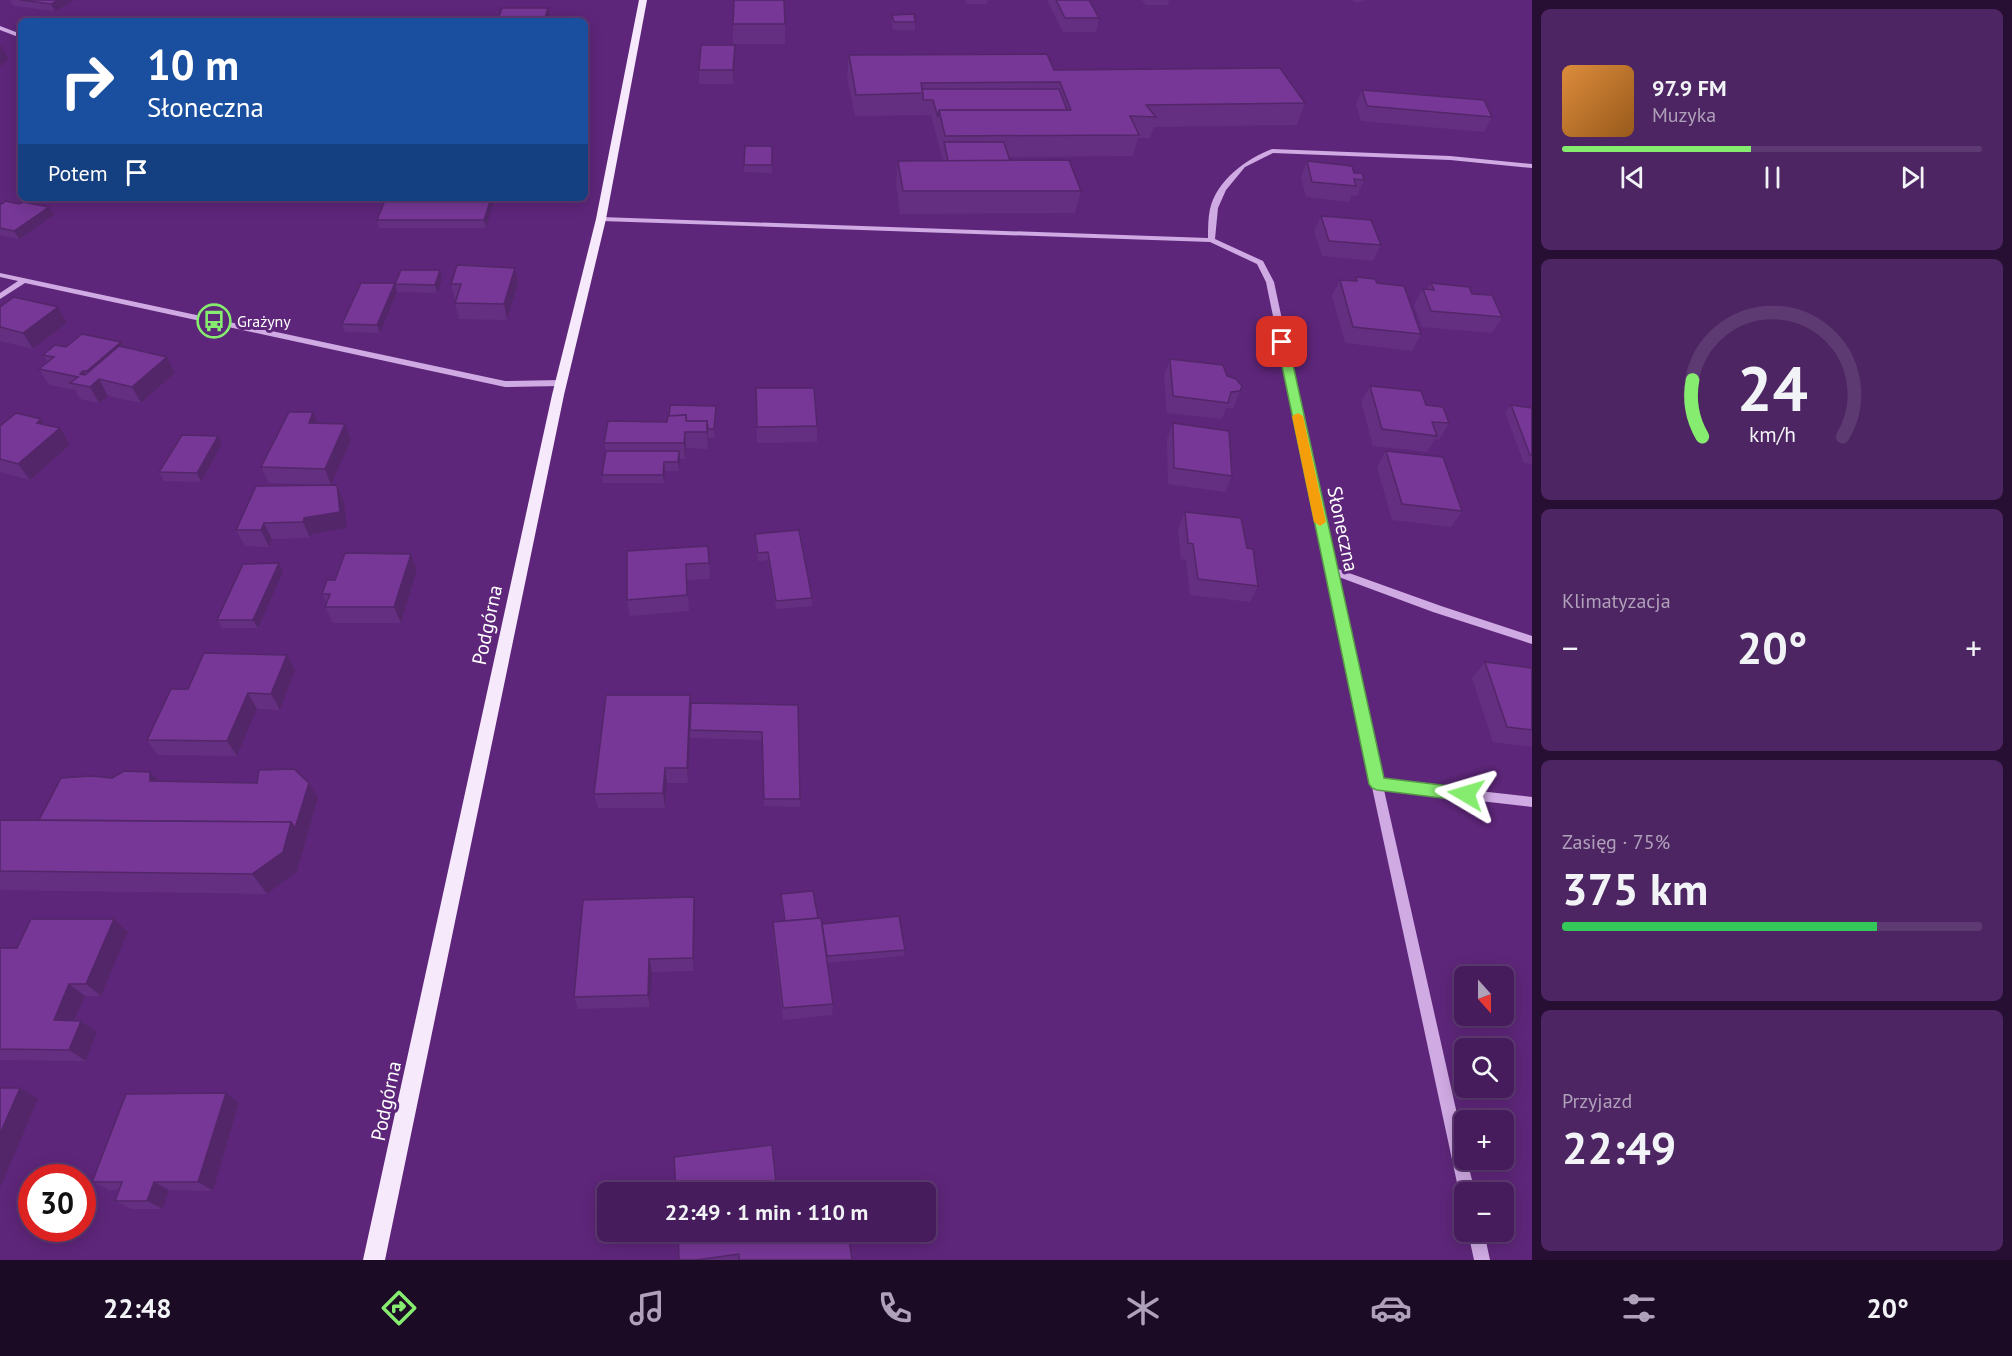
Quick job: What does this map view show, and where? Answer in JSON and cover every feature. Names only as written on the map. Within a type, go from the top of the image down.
[{"type":"main road","name":"Podgórna","points":[[374,1260],[560,383],[601,219],[643,0]]},
{"type":"street","points":[[0,28],[18,35]]},
{"type":"street","points":[[601,219],[1211,240],[1215,208],[1223,189],[1243,166],[1272,152],[1450,158],[1532,166]]},
{"type":"street","name":"Słoneczna","points":[[1211,240],[1260,263],[1270,282],[1330,570],[1465,1182]]},
{"type":"street","points":[[0,275],[505,384],[560,383]]},
{"type":"street","points":[[0,297],[24,280]]},
{"type":"street","points":[[1330,570],[1532,639]]},
{"type":"street","points":[[1377,784],[1532,802]]},
{"type":"street","points":[[1478,1242],[1482,1260]]},
{"type":"building","points":[[20,0],[59,0],[51,4]]},
{"type":"building","points":[[734,0],[784,0],[785,24],[733,24]]},
{"type":"building","points":[[1056,0],[1089,0],[1099,18],[1065,18]]},
{"type":"building","points":[[502,8],[548,8],[545,18],[498,18]]},
{"type":"building","points":[[914,14],[915,22],[894,22],[892,15]]},
{"type":"building","points":[[701,45],[735,45],[733,70],[699,70]]},
{"type":"building","points":[[1047,54],[1054,70],[1280,68],[1305,103],[1146,105],[1156,117],[1130,116],[1139,135],[945,136],[939,110],[1071,110],[1060,82],[921,83],[923,93],[856,95],[849,55]]},
{"type":"building","points":[[922,89],[1059,89],[1067,110],[939,110],[938,117],[933,100],[923,100]]},
{"type":"building","points":[[1362,90],[1484,100],[1492,117],[1367,106]]},
{"type":"building","points":[[944,142],[1004,142],[1010,161],[948,161]]},
{"type":"building","points":[[745,146],[772,146],[772,165],[744,165]]},
{"type":"building","points":[[1069,160],[1081,191],[903,191],[898,161]]},
{"type":"building","points":[[1307,161],[1352,166],[1354,173],[1362,173],[1364,180],[1354,179],[1356,186],[1312,182]]},
{"type":"building","points":[[6,201],[49,207],[14,231],[0,228],[0,205]]},
{"type":"building","points":[[385,201],[490,201],[484,220],[377,220]]},
{"type":"building","points":[[1321,216],[1371,220],[1381,245],[1329,241]]},
{"type":"building","points":[[457,265],[515,268],[504,304],[455,303],[461,284],[451,284]]},
{"type":"building","points":[[401,270],[440,270],[435,285],[395,284]]},
{"type":"building","points":[[1356,277],[1375,279],[1377,283],[1404,286],[1421,334],[1353,327],[1340,280],[1357,281]]},
{"type":"building","points":[[361,283],[395,283],[377,325],[342,324]]},
{"type":"building","points":[[1431,283],[1469,287],[1472,294],[1492,295],[1502,317],[1431,311],[1423,289],[1434,290]]},
{"type":"building","points":[[14,297],[58,307],[23,333],[0,327],[0,307]]},
{"type":"building","points":[[82,334],[121,342],[87,371],[80,374],[85,375],[119,346],[167,357],[132,387],[99,379],[90,387],[70,383],[78,377],[39,369],[54,357],[43,355],[55,345],[66,347]]},
{"type":"building","points":[[1170,359],[1223,365],[1227,376],[1236,379],[1242,386],[1240,391],[1231,392],[1228,403],[1173,396]]},
{"type":"building","points":[[1370,386],[1421,391],[1426,405],[1443,407],[1449,423],[1432,422],[1437,436],[1382,429]]},
{"type":"building","points":[[756,388],[814,388],[817,426],[757,427]]},
{"type":"building","points":[[670,405],[716,406],[714,429],[708,429],[707,421],[686,421],[686,415],[669,416]]},
{"type":"building","points":[[1511,405],[1532,408],[1532,455],[1530,455]]},
{"type":"building","points":[[289,412],[313,412],[309,423],[345,424],[325,469],[261,467]]},
{"type":"building","points":[[16,413],[41,419],[37,423],[60,428],[18,464],[0,459],[0,426]]},
{"type":"building","points":[[686,415],[686,421],[707,421],[707,432],[685,432],[684,443],[604,443],[608,421],[667,422],[668,416]]},
{"type":"building","points":[[1173,423],[1229,431],[1232,476],[1174,468]]},
{"type":"building","points":[[182,435],[218,436],[197,473],[159,472]]},
{"type":"building","points":[[606,451],[679,451],[678,462],[664,462],[663,475],[602,475]]},
{"type":"building","points":[[1386,451],[1443,457],[1462,511],[1402,504]]},
{"type":"building","points":[[337,485],[340,512],[304,518],[303,522],[264,523],[261,530],[236,530],[256,486]]},
{"type":"building","points":[[1185,512],[1241,518],[1247,548],[1253,549],[1258,586],[1198,579],[1193,544],[1188,543]]},
{"type":"building","points":[[799,530],[812,598],[776,601],[768,552],[758,553],[755,534]]},
{"type":"building","points":[[708,546],[709,563],[686,564],[687,595],[627,600],[627,551]]},
{"type":"building","points":[[345,553],[411,554],[394,607],[325,607],[330,594],[322,594],[327,580],[335,580]]},
{"type":"building","points":[[279,563],[253,620],[217,620],[243,564]]},
{"type":"building","points":[[204,653],[287,655],[271,694],[248,693],[227,741],[147,740],[171,689],[188,689]]},
{"type":"building","points":[[1485,662],[1532,668],[1532,730],[1507,727]]},
{"type":"building","points":[[606,695],[690,695],[687,768],[665,768],[663,793],[594,794]]},
{"type":"building","points":[[691,703],[798,705],[800,799],[764,799],[762,732],[690,730]]},
{"type":"building","points":[[294,769],[309,783],[295,828],[291,822],[39,820],[61,778],[90,776],[112,778],[124,771],[150,772],[150,781],[257,783],[259,770]]},
{"type":"building","points":[[0,820],[291,822],[283,852],[252,874],[0,871]]},
{"type":"building","points":[[813,891],[818,918],[785,921],[781,894]]},
{"type":"building","points":[[694,897],[693,958],[649,959],[648,995],[574,997],[583,900]]},
{"type":"building","points":[[899,916],[905,950],[827,956],[822,924]]},
{"type":"building","points":[[821,918],[833,1004],[783,1008],[773,922]]},
{"type":"building","points":[[31,919],[114,919],[86,984],[69,984],[54,1020],[81,1021],[69,1050],[0,1049],[0,948],[17,948]]},
{"type":"building","points":[[0,1088],[20,1088],[0,1134]]},
{"type":"building","points":[[226,1093],[198,1182],[154,1182],[147,1201],[115,1201],[122,1182],[96,1182],[96,1172],[126,1094]]},
{"type":"building","points":[[772,1145],[776,1182],[675,1182],[674,1157]]},
{"type":"building","points":[[678,1242],[849,1242],[852,1260],[739,1260],[739,1254],[679,1260]]},
{"type":"slow traffic","points":[[1298,416],[1320,522]]},
{"type":"place","name":"Grażyny","points":[[214,321]]},
{"type":"route","points":[[1282,342],[1377,784],[1466,794]]}]
